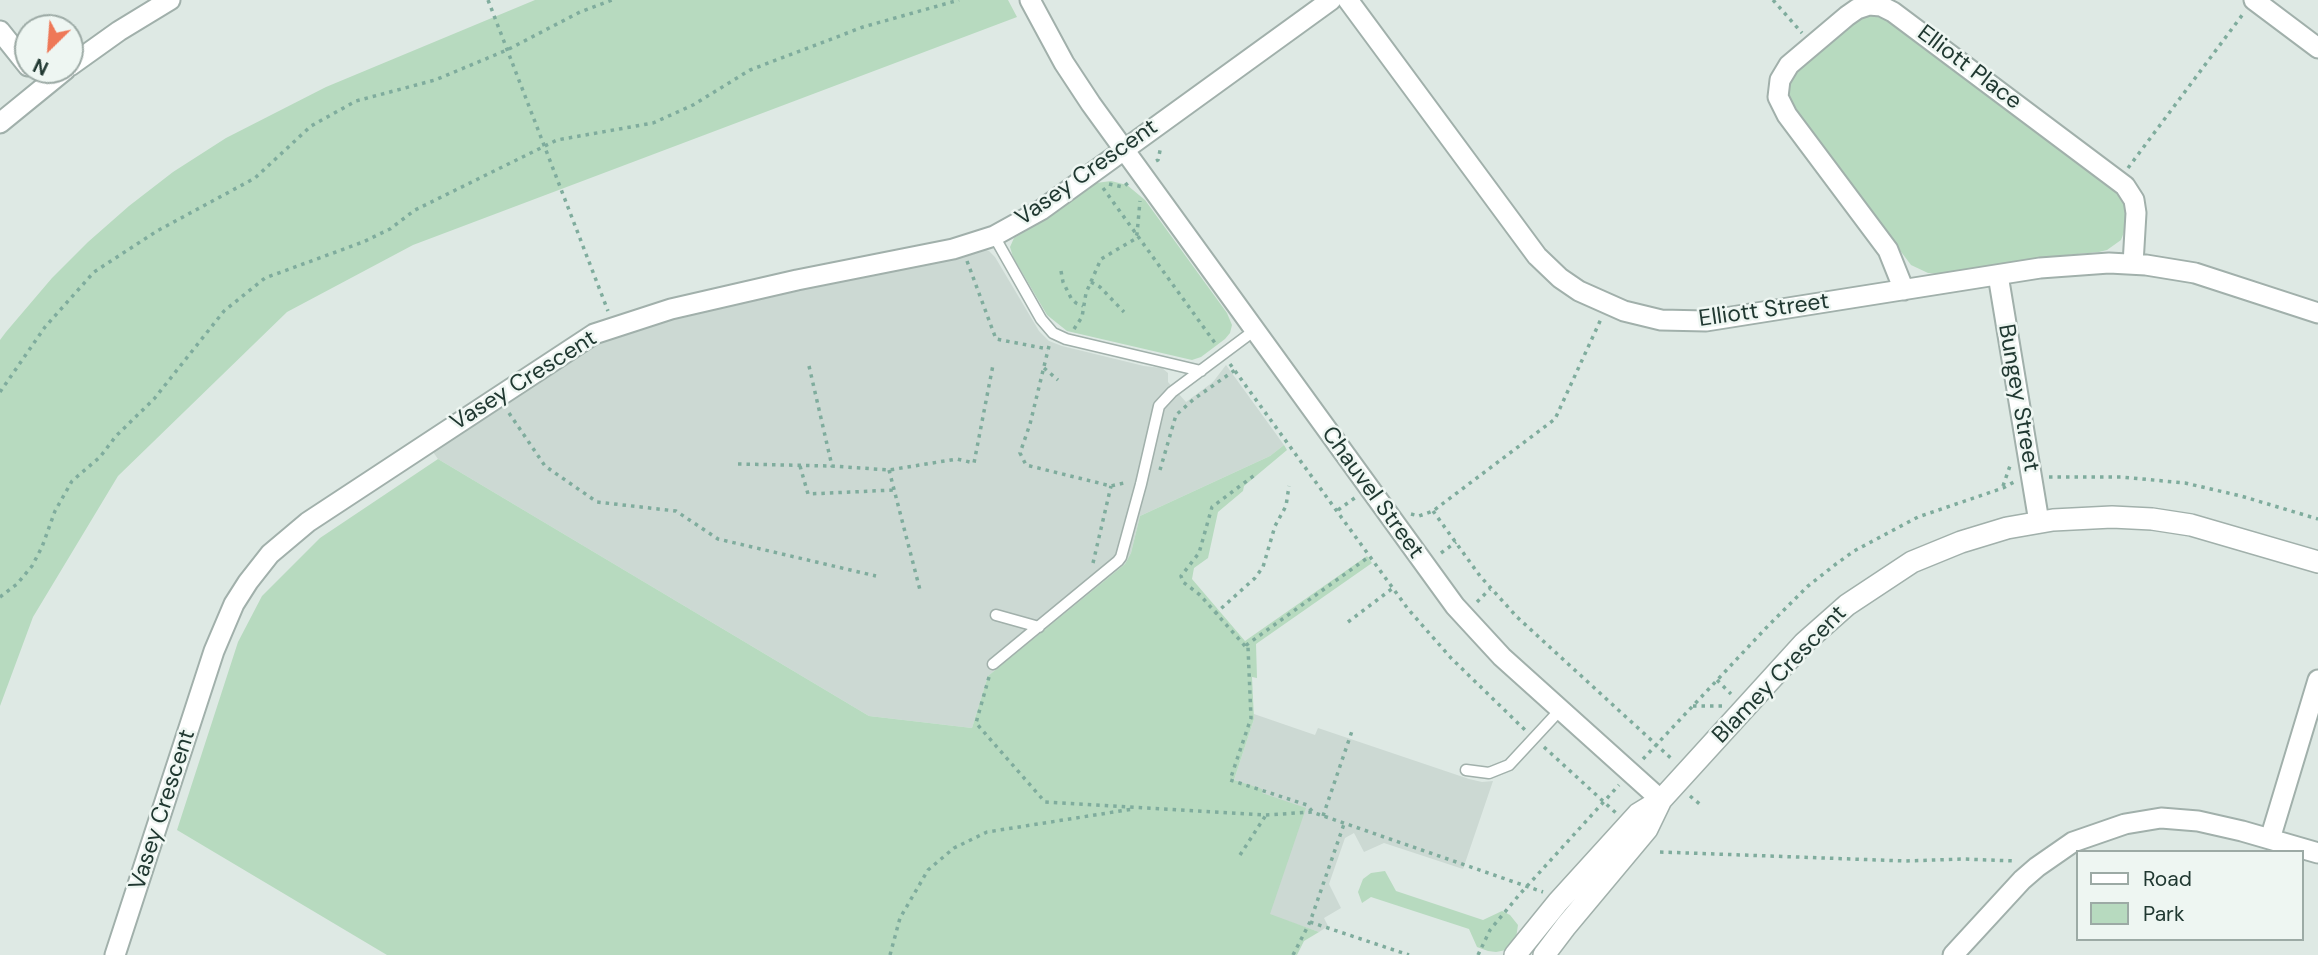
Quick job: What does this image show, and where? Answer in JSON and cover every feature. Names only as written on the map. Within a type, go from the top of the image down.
[{"type":"street","points":[[84,56],[170,0]]},
{"type":"street","name":"Chauvel Street","points":[[1030,0],[1071,75],[1466,620],[1502,657],[1661,800]]},
{"type":"street","name":"Vasey Crescent","points":[[115,955],[215,651],[234,604],[271,554],[308,522],[583,341],[614,326],[671,309],[797,280],[953,249],[994,236],[1041,210],[1331,0]]},
{"type":"street","name":"Elliott Street","points":[[1349,0],[1531,250],[1566,283],[1607,305],[1661,320],[1698,321],[2068,265],[2133,264],[2195,273],[2318,313]]},
{"type":"street","name":"Elliott Place","points":[[1904,290],[1888,250],[1780,104],[1779,87],[1785,71],[1857,9],[1873,5],[1885,8],[2118,180],[2130,193],[2136,209],[2133,264]]},
{"type":"street","points":[[2250,5],[2318,48]]},
{"type":"street","points":[[0,31],[14,48]]},
{"type":"street","points":[[0,123],[47,84]]},
{"type":"street","name":"Bungey Street","points":[[1997,275],[2039,522]]},
{"type":"street","name":"Blamey Crescent","points":[[1515,955],[1534,929],[1581,892],[1647,829],[1661,800],[1816,631],[1865,592],[1905,566],[1950,546],[1997,531],[2071,518],[2112,517],[2181,523],[2318,562]]},
{"type":"street","points":[[2270,839],[2318,680]]},
{"type":"street","name":"Blamey Crescent","points":[[1544,955],[1581,892],[1628,824],[1641,811],[1661,800]]},
{"type":"street","points":[[1953,955],[2022,880],[2043,862],[2085,836],[2125,824],[2175,818],[2198,821],[2318,853]]},
{"type":"street","points":[[1534,929],[1544,955]]},
{"type":"lane","points":[[994,236],[1041,319],[1053,333],[1066,339],[1201,371]]},
{"type":"lane","points":[[993,664],[1112,568],[1121,557],[1159,406],[1172,392],[1255,330]]},
{"type":"lane","points":[[996,615],[1039,627]]},
{"type":"lane","points":[[1466,770],[1483,774],[1500,770],[1514,761],[1560,710]]},
{"type":"path","points":[[488,0],[614,326]]},
{"type":"path","points":[[0,392],[45,327],[94,272],[157,231],[255,178],[311,126],[356,101],[435,80],[507,50],[580,12],[612,0]]},
{"type":"path","points":[[0,597],[17,584],[32,566],[55,511],[72,481],[100,457],[116,436],[154,399],[224,312],[265,278],[363,242],[390,229],[415,210],[557,140],[653,123],[693,106],[751,70],[863,27],[959,0]]},
{"type":"path","points":[[1773,0],[1812,45]]},
{"type":"path","points":[[2118,180],[2250,5]]},
{"type":"path","points":[[1123,187],[1158,160],[1162,144]]},
{"type":"path","points":[[1131,192],[1114,184],[1101,186],[1393,588],[1451,658],[1534,739],[1628,824]]},
{"type":"path","points":[[1066,339],[1080,321],[1086,293],[1101,259],[1135,239],[1140,199]]},
{"type":"path","points":[[965,256],[996,339],[1048,349]]},
{"type":"path","points":[[1061,271],[1070,298],[1083,306]]},
{"type":"path","points":[[1091,282],[1124,313]]},
{"type":"path","points":[[1402,511],[1419,516],[1433,511],[1555,419],[1607,305]]},
{"type":"path","points":[[1053,333],[1020,453],[1027,465],[1111,486],[1130,481],[1156,487],[1176,415],[1234,370]]},
{"type":"path","points":[[738,464],[889,470],[957,459],[974,463],[993,365]]},
{"type":"path","points":[[809,366],[832,466]]},
{"type":"path","points":[[1044,368],[1058,380]]},
{"type":"path","points":[[504,405],[545,466],[597,502],[676,511],[718,540],[876,576]]},
{"type":"path","points":[[800,466],[808,494],[894,490]]},
{"type":"path","points":[[889,470],[919,590]]},
{"type":"path","points":[[1256,474],[1212,507],[1199,553],[1181,576],[1183,582],[1200,595],[1248,647],[1251,718],[1230,780],[1307,805],[1312,812]]},
{"type":"path","points":[[1478,955],[1490,930],[1527,886],[1808,586],[1854,551],[1918,517],[2003,488],[2017,480],[2121,477],[2174,482],[2241,496],[2318,520]]},
{"type":"path","points":[[1093,565],[1111,486]]},
{"type":"path","points":[[1215,614],[1255,578],[1263,567],[1275,526],[1286,506],[1289,486]]},
{"type":"path","points":[[1338,510],[1368,488]]},
{"type":"path","points":[[1433,511],[1480,576],[1517,617],[1685,772]]},
{"type":"path","points":[[1245,646],[1370,555]]},
{"type":"path","points":[[1348,622],[1393,588]]},
{"type":"path","points":[[993,664],[976,723],[1045,802],[1266,815],[1312,812],[1527,886]]},
{"type":"path","points":[[1323,817],[1352,731]]},
{"type":"path","points":[[890,955],[900,918],[928,870],[954,848],[987,832],[1141,807]]},
{"type":"path","points":[[1240,855],[1266,815]]},
{"type":"path","points":[[1293,955],[1310,922],[1344,824]]},
{"type":"path","points":[[1660,852],[2043,862]]},
{"type":"path","points":[[1310,922],[1409,955]]},
{"type":"shaded area","points":[[982,249],[995,257],[1039,331],[1049,341],[1144,366],[1162,368],[1168,373],[1168,382],[1186,402],[1213,382],[1226,365],[1284,445],[1270,456],[1140,516],[1131,553],[1125,564],[988,676],[972,728],[869,716],[438,459],[433,452],[579,351],[632,329]]},
{"type":"shaded area","points":[[1254,714],[1315,735],[1318,728],[1469,779],[1493,781],[1463,869],[1384,843],[1364,852],[1354,833],[1345,838],[1329,884],[1341,908],[1324,918],[1328,926],[1319,932],[1270,915],[1262,790],[1234,780]]},
{"type":"green space","points":[[535,0],[1008,0],[1017,17],[413,245],[287,312],[118,476],[33,617],[0,706],[0,340],[6,332],[52,278],[88,242],[173,172],[226,138],[326,87]]},
{"type":"green space","points":[[1872,14],[1885,16],[2117,189],[2127,205],[2126,227],[2121,240],[2099,252],[2046,257],[1939,274],[1928,273],[1911,265],[1813,135],[1787,95],[1788,84],[1795,70],[1858,17]]},
{"type":"green space","points":[[1111,181],[1127,185],[1145,200],[1227,313],[1232,325],[1230,333],[1201,357],[1192,360],[1067,331],[1047,315],[1013,257],[1010,247],[1014,238],[1096,183]]},
{"type":"green space","points":[[1284,445],[1287,450],[1218,512],[1208,558],[1194,568],[1192,579],[1245,641],[1367,556],[1372,563],[1256,644],[1257,678],[1252,677],[1254,719],[1234,780],[1306,808],[1270,914],[1319,932],[1304,941],[1297,955],[387,955],[177,830],[238,642],[262,596],[320,538],[438,459],[869,716],[972,728],[988,676],[1125,564],[1131,553],[1140,516],[1270,456]]},
{"type":"green space","points":[[1385,871],[1396,891],[1483,920],[1502,911],[1510,915],[1518,925],[1516,938],[1506,950],[1488,951],[1477,947],[1469,929],[1371,897],[1362,903],[1358,892],[1363,879],[1371,873]]}]
